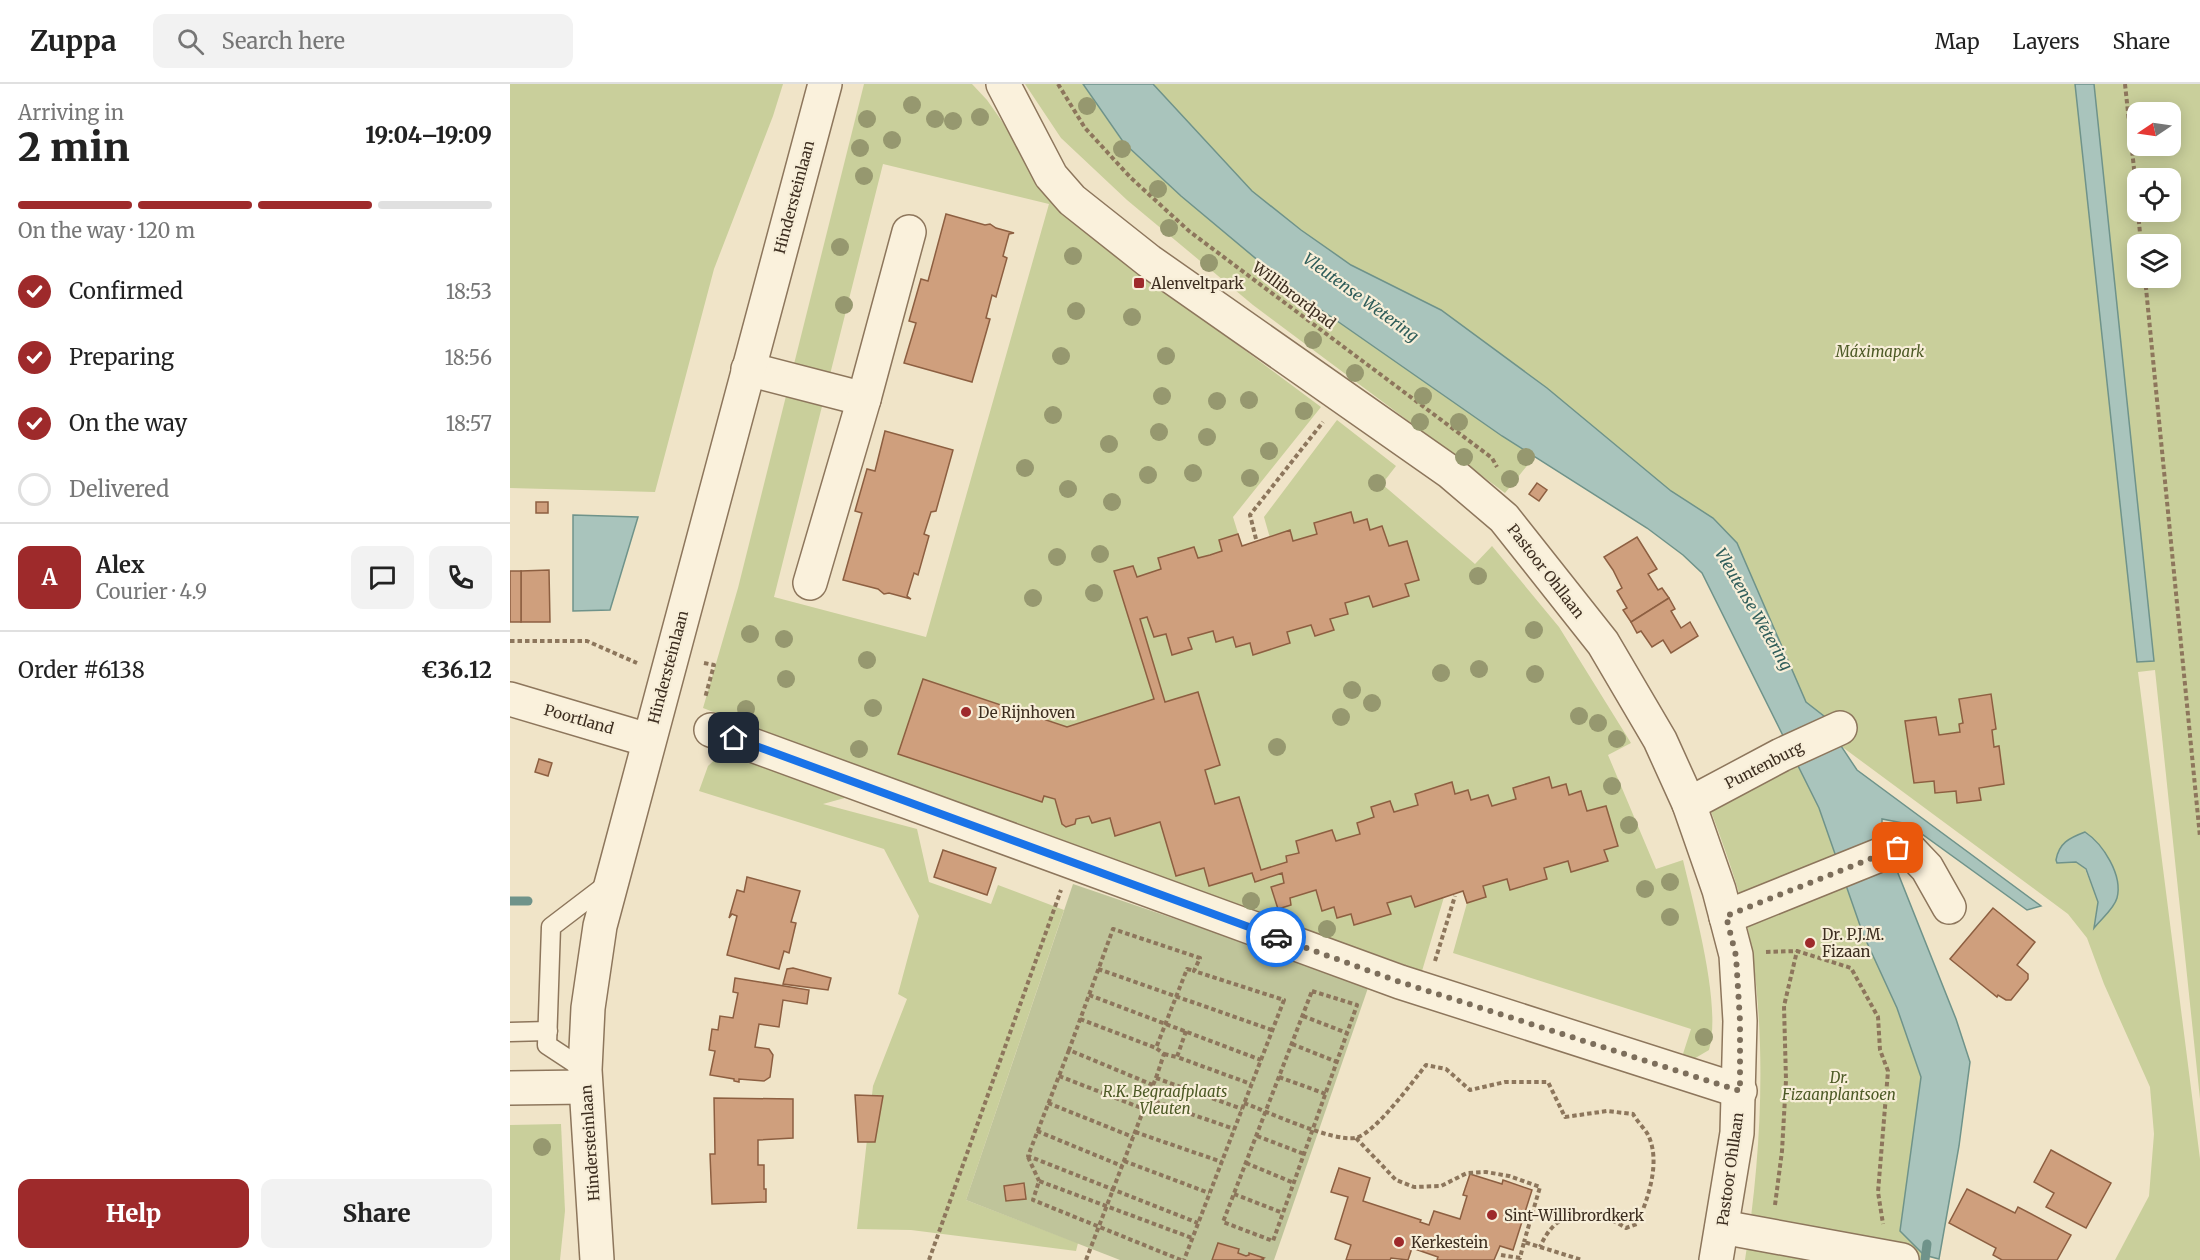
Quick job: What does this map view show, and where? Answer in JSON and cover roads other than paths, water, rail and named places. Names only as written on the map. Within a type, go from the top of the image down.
[{"type":"street","name":"Hindersteinlaan","points":[[597,1260],[585,1079],[593,967],[611,882],[648,740],[825,84]]},
{"type":"street","name":"Pastoor Ohllaan","points":[[1003,84],[1051,176],[1072,200],[1149,261],[1450,472],[1504,518],[1603,643],[1660,740],[1689,804],[1719,890],[1736,956],[1740,1021],[1740,1091],[1737,1133],[1716,1260]]},
{"type":"street","points":[[810,583],[864,399],[909,232]]},
{"type":"street","points":[[748,369],[864,399]]},
{"type":"street","name":"Poortland","points":[[510,699],[648,740]]},
{"type":"street","name":"Puntenburg","points":[[1689,804],[1781,755],[1840,728]]},
{"type":"street","points":[[711,730],[1426,990],[1740,1091]]},
{"type":"street","points":[[1726,916],[1835,872],[1898,848],[1907,847],[1927,868],[1949,907]]},
{"type":"street","points":[[510,1088],[585,1079]]},
{"type":"street","points":[[1722,1227],[1895,1258]]},
{"type":"lane","points":[[548,1038],[550,927],[611,882]]},
{"type":"lane","points":[[510,1032],[548,1038],[585,1079]]},
{"type":"water","points":[[1083,84],[1153,84],[1252,191],[1301,230],[1351,265],[1441,310],[1547,388],[1671,491],[1713,518],[1737,543],[1806,702],[1829,720],[1841,746],[1857,770],[2041,906],[2027,910],[1908,824],[1882,819],[1882,833],[1956,1019],[1970,1062],[1959,1146],[1939,1259],[1924,1255],[1900,1231],[1921,1077],[1897,1008],[1863,934],[1819,808],[1702,573],[1683,555],[1647,528],[1502,436],[1297,293],[1181,196],[1124,143]]},
{"type":"water","points":[[2075,84],[2094,84],[2154,661],[2137,662]]},
{"type":"water","points":[[573,515],[638,517],[610,610],[573,611]]},
{"type":"water","points":[[2085,832],[2105,852],[2114,870],[2118,889],[2113,906],[2094,928],[2098,902],[2086,869],[2076,862],[2057,863],[2056,860],[2062,845]]},
{"type":"waterway","points":[[510,901],[528,901]]},
{"type":"waterway","name":"Vleutense Wetering","points":[[1925,1260],[1927,1244]]},
{"type":"place","name":"Alenveltpark","points":[[1139,283]]},
{"type":"place","name":"De Rijnhoven","points":[[966,712]]},
{"type":"place","name":"Dr. P.J.M. Fizaan","points":[[1810,943]]},
{"type":"place","name":"Sint-Willibrordkerk","points":[[1492,1215]]},
{"type":"place","name":"Kerkestein","points":[[1399,1242]]},
{"type":"park label","name":"Máximapark","points":[[1880,351]]},
{"type":"park label","name":"Dr. Fizaanplantsoen","points":[[1839,1086]]},
{"type":"park label","name":"R.K. Begraafplaats Vleuten","points":[[1165,1100]]}]
